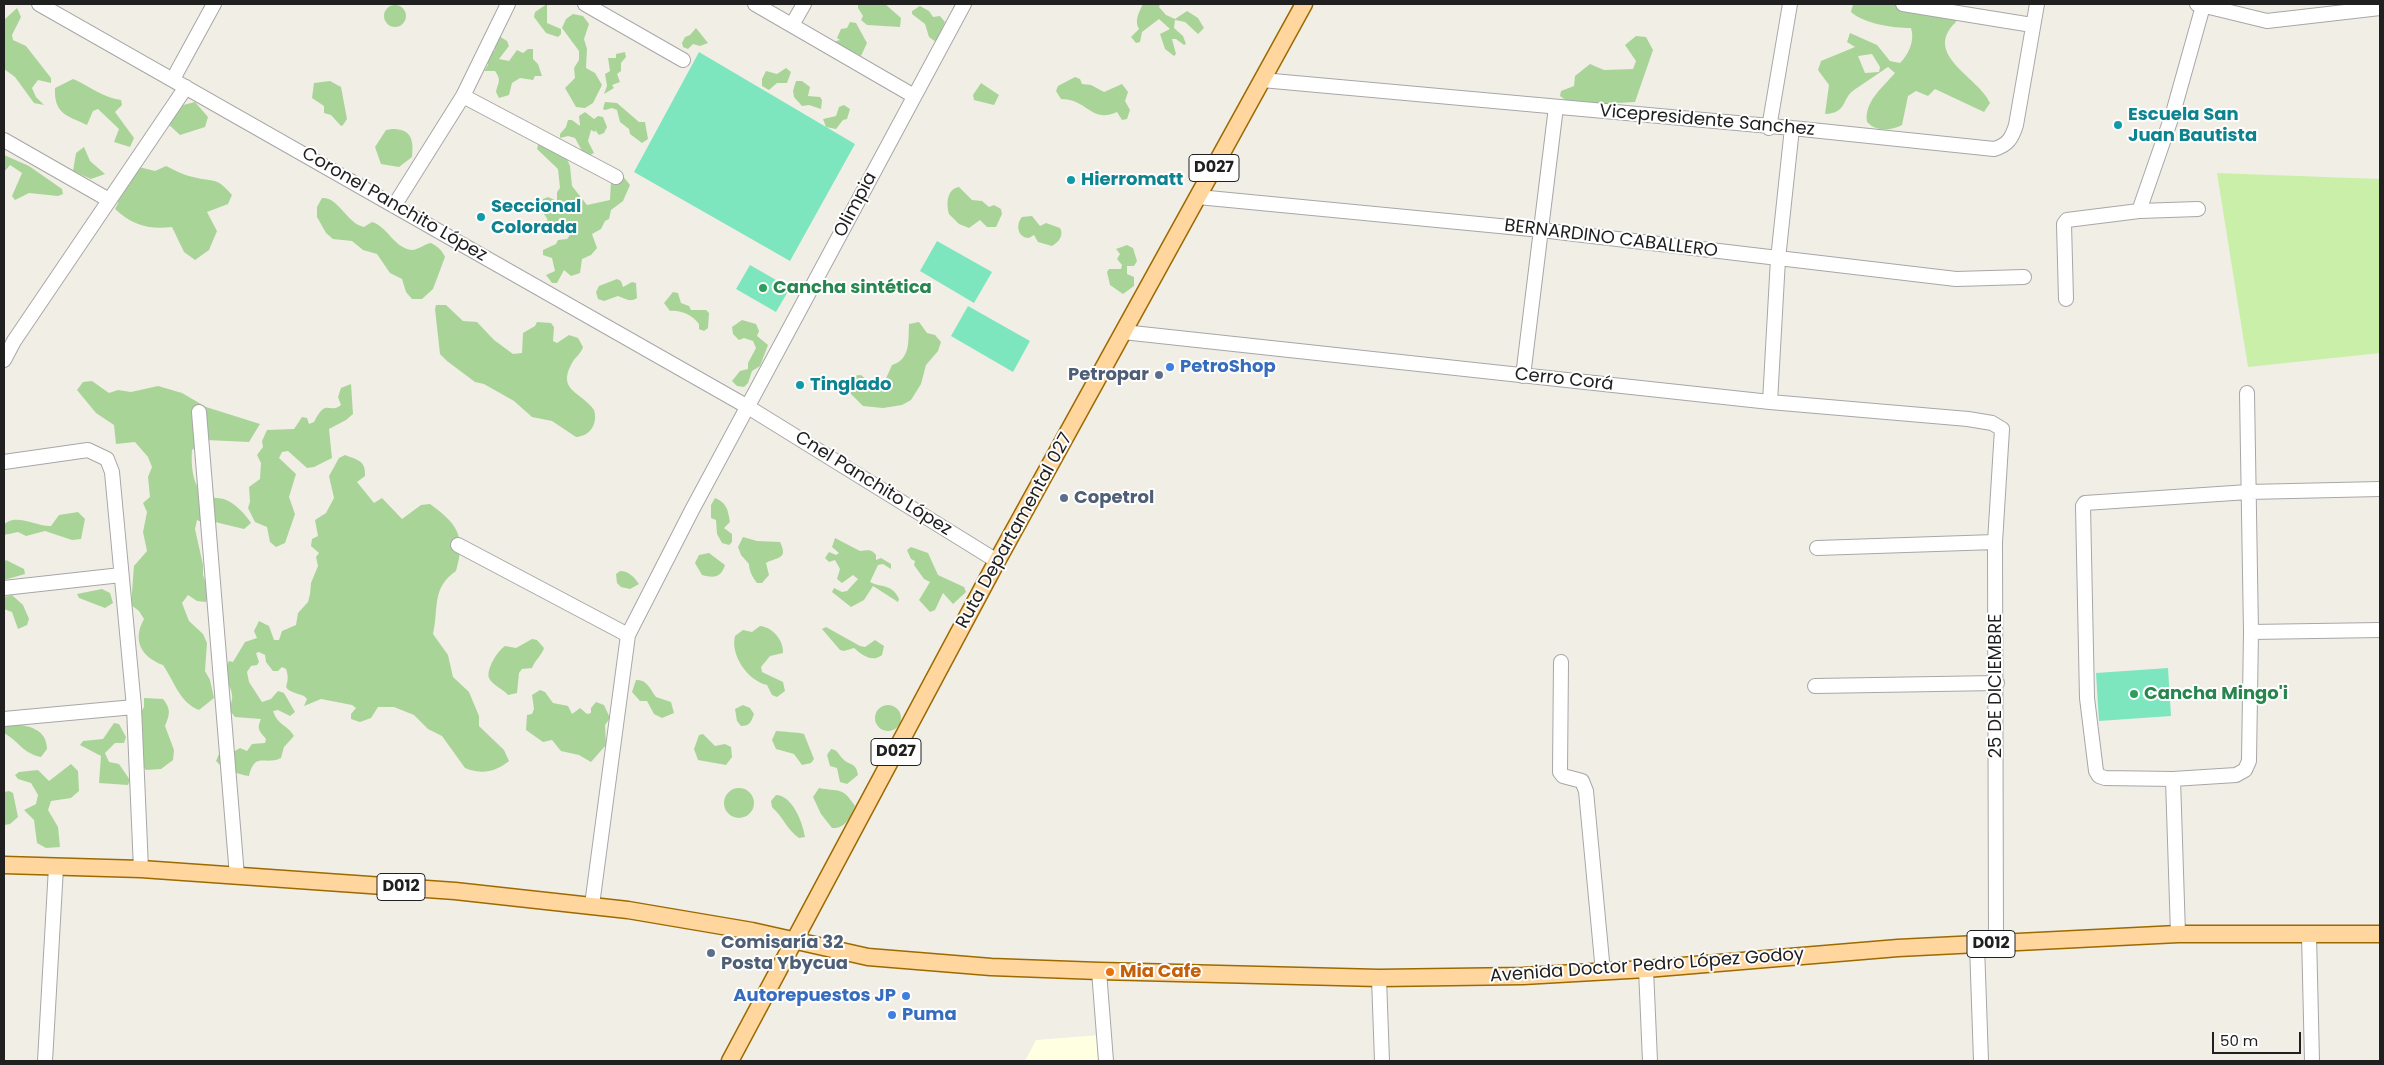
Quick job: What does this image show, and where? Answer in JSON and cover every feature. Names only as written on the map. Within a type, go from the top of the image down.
[{"type":"main road","name":"Ruta Departamental 027","points":[[730,1061],[998,562],[1304,4]]},
{"type":"main road","name":"D012","points":[[4,865],[141,869],[455,891],[592,905],[752,931],[795,942]]},
{"type":"main road","name":"Avenida Doctor Pedro López Godoy","points":[[795,942],[868,957],[991,967],[1379,978],[1523,976],[1603,972],[1898,948],[2178,934],[2380,934]]},
{"type":"street","name":"Coronel Panchito López","points":[[40,4],[56,8],[186,87],[748,407]]},
{"type":"street","points":[[173,79],[214,4]]},
{"type":"street","points":[[394,206],[463,96],[508,4]]},
{"type":"street","points":[[585,4],[683,60]]},
{"type":"street","points":[[755,4],[914,96]]},
{"type":"street","points":[[792,26],[804,4]]},
{"type":"street","name":"Olimpia","points":[[628,635],[964,4]]},
{"type":"street","points":[[1769,128],[1790,4]]},
{"type":"street","points":[[1903,4],[2032,25]]},
{"type":"street","name":"Vicepresidente Sanchez","points":[[1262,80],[1769,128],[1792,128],[1994,149],[2004,146],[2012,136],[2016,125],[2037,4]]},
{"type":"street","points":[[2138,211],[2173,113],[2200,5],[2267,21],[2380,8]]},
{"type":"street","points":[[5,353],[186,87]]},
{"type":"street","points":[[463,96],[616,177]]},
{"type":"street","points":[[1523,376],[1556,107]]},
{"type":"street","points":[[1770,402],[1778,259],[1792,128]]},
{"type":"street","points":[[4,140],[109,200]]},
{"type":"street","name":"BERNARDINO CABALLERO","points":[[1198,197],[1541,230],[1956,279],[2024,277]]},
{"type":"street","points":[[2066,299],[2064,224],[2067,220],[2138,211],[2198,209]]},
{"type":"street","name":"Cerro Corá","points":[[1124,332],[1770,402],[1968,419],[1992,423],[2002,429]]},
{"type":"street","points":[[2247,393],[2248,492],[2251,632],[2249,761],[2245,770],[2236,775],[2173,778],[2105,778],[2099,776],[2096,771],[2087,698],[2083,506],[2089,501],[2248,492],[2380,489]]},
{"type":"street","name":"Cnel Panchito López","points":[[748,407],[998,562]]},
{"type":"street","points":[[199,412],[237,876]]},
{"type":"street","name":"25 DE DICIEMBRE","points":[[1996,944],[1995,542],[2002,429]]},
{"type":"street","points":[[4,458],[4,462],[88,450],[107,460],[112,472],[134,707],[141,869]]},
{"type":"street","points":[[1817,548],[1995,542]]},
{"type":"street","points":[[458,545],[628,635],[592,905]]},
{"type":"street","points":[[4,588],[121,575]]},
{"type":"street","points":[[2251,632],[2380,630]]},
{"type":"street","points":[[1561,662],[1560,772],[1563,776],[1582,781],[1586,791],[1603,972]]},
{"type":"street","points":[[1815,686],[1996,682]]},
{"type":"street","points":[[4,719],[134,707]]},
{"type":"street","points":[[2173,778],[2178,934]]},
{"type":"street","points":[[45,1061],[56,867]]},
{"type":"street","points":[[2309,935],[2312,1061]]},
{"type":"street","points":[[1977,945],[1981,1061]]},
{"type":"street","points":[[1646,969],[1650,1061]]},
{"type":"street","points":[[1099,971],[1106,1061]]},
{"type":"street","points":[[1379,978],[1382,1061]]},
{"type":"shaded area","points":[[1100,1035],[1101,1061],[1025,1061],[1036,1040]]},
{"type":"green space","points":[[547,4],[547,23],[561,29],[561,34],[558,37],[546,33],[534,17],[535,12]]},
{"type":"green space","points":[[858,4],[885,4],[901,18],[900,27],[867,25],[861,20],[863,16],[858,8]]},
{"type":"green space","points":[[1143,4],[1160,4],[1159,7],[1166,15],[1175,19],[1187,11],[1198,18],[1204,28],[1198,34],[1185,22],[1175,20],[1174,28],[1183,36],[1186,44],[1184,45],[1176,39],[1172,39],[1176,54],[1174,56],[1165,49],[1160,34],[1170,29],[1159,19],[1142,32],[1140,42],[1136,43],[1131,37],[1139,29],[1137,20]]},
{"type":"green space","points":[[1853,4],[1927,4],[1953,13],[1956,22],[1947,34],[1945,45],[1949,56],[1976,84],[1990,103],[1984,112],[1935,89],[1928,96],[1916,91],[1908,96],[1902,125],[1884,130],[1875,128],[1867,122],[1868,108],[1875,96],[1895,73],[1888,67],[1854,90],[1837,111],[1825,114],[1829,85],[1818,70],[1821,61],[1855,47],[1847,42],[1850,33],[1877,45],[1890,61],[1900,63],[1912,42],[1911,28],[1896,27],[1864,20],[1851,12]],"holes":[[[1872,54],[1880,67],[1879,72],[1865,73],[1858,56]]]},
{"type":"green space","points":[[395,5],[403,8],[406,16],[403,24],[395,27],[387,24],[384,16],[387,8]]},
{"type":"green space","points":[[920,6],[929,11],[933,17],[940,16],[945,22],[936,42],[929,37],[925,24],[912,14],[912,11]]},
{"type":"green space","points":[[17,8],[21,17],[12,35],[13,40],[26,46],[51,78],[51,83],[38,80],[32,88],[36,97],[44,105],[34,103],[15,77],[4,69],[4,20]]},
{"type":"green space","points":[[573,14],[583,16],[589,24],[584,39],[587,49],[586,68],[595,73],[602,85],[593,103],[585,108],[576,107],[565,88],[575,78],[574,68],[579,60],[579,51],[562,28],[566,19]]},
{"type":"green space","points":[[850,22],[856,23],[867,43],[861,56],[833,42],[840,40],[837,38],[841,29],[847,28]]},
{"type":"green space","points":[[696,28],[708,43],[700,46],[693,44],[688,49],[683,47],[682,43],[685,37],[690,35]]},
{"type":"green space","points":[[499,36],[507,41],[509,46],[499,59],[509,61],[517,50],[523,53],[528,49],[533,49],[533,59],[538,64],[542,76],[535,76],[533,80],[520,78],[512,83],[509,95],[499,98],[496,92],[499,81],[497,74],[495,71],[484,71],[488,65],[487,58],[495,50],[494,43]]},
{"type":"green space","points":[[1636,36],[1646,37],[1653,50],[1635,102],[1595,104],[1567,101],[1560,96],[1561,91],[1574,86],[1575,76],[1590,64],[1604,70],[1633,69],[1636,61],[1625,45]]},
{"type":"green space","points":[[625,52],[626,57],[621,63],[621,71],[617,74],[620,82],[612,85],[614,88],[604,94],[607,86],[605,74],[610,71],[608,58],[616,58],[616,54]]},
{"type":"green space","points":[[699,52],[855,144],[790,261],[634,172]]},
{"type":"green space","points":[[786,68],[791,72],[787,83],[777,83],[769,90],[762,86],[762,79],[766,71],[777,74]]},
{"type":"green space","points":[[1075,77],[1080,79],[1082,84],[1091,85],[1104,92],[1122,84],[1128,92],[1125,101],[1130,110],[1127,119],[1122,120],[1117,112],[1101,115],[1070,100],[1061,99],[1056,91],[1058,86]]},
{"type":"green space","points":[[73,79],[102,94],[121,100],[122,105],[115,112],[134,138],[130,147],[114,142],[119,129],[98,109],[93,111],[87,125],[67,116],[59,108],[55,97],[55,88]]},
{"type":"green space","points":[[330,81],[341,87],[347,119],[341,126],[331,115],[324,113],[324,106],[312,98],[314,83]]},
{"type":"green space","points":[[796,81],[802,81],[810,87],[808,96],[820,97],[822,100],[821,109],[809,105],[802,106],[794,97],[793,91]]},
{"type":"green space","points":[[981,83],[999,95],[994,105],[974,100],[973,95]]},
{"type":"green space","points":[[195,102],[208,117],[205,127],[180,135],[167,123],[180,103],[183,105]]},
{"type":"green space","points":[[605,102],[617,103],[639,122],[645,122],[648,139],[642,143],[630,134],[629,129],[620,122],[617,110],[612,108],[603,109]]},
{"type":"green space","points":[[844,105],[850,109],[847,119],[843,120],[836,129],[826,127],[823,119],[836,116],[839,107]]},
{"type":"green space","points":[[585,112],[594,119],[598,116],[603,117],[607,127],[604,133],[599,135],[595,130],[595,132],[591,130],[588,141],[594,153],[590,155],[582,151],[575,138],[568,136],[560,138],[560,134],[566,127],[568,120],[572,120],[580,126],[579,116]]},
{"type":"green space","points":[[398,129],[407,133],[412,140],[412,157],[399,167],[381,164],[375,147],[386,130]]},
{"type":"green space","points":[[542,142],[566,157],[570,166],[572,186],[587,205],[610,200],[611,181],[622,175],[630,185],[623,201],[611,210],[609,219],[605,221],[601,229],[592,234],[597,248],[591,255],[582,259],[580,273],[571,276],[564,270],[557,283],[552,283],[546,275],[555,271],[552,258],[543,255],[543,250],[556,244],[558,240],[567,239],[573,231],[560,218],[549,234],[543,227],[544,222],[548,220],[540,208],[543,199],[548,197],[557,201],[557,192],[560,188],[558,169],[537,149],[538,145]]},
{"type":"green space","points":[[84,147],[90,161],[105,174],[91,179],[73,171],[76,153]]},
{"type":"green space","points":[[4,155],[29,166],[62,189],[63,194],[58,196],[29,193],[15,200],[12,196],[22,173],[10,165],[4,172]]},
{"type":"green space","points":[[166,166],[189,176],[216,182],[232,195],[228,204],[207,212],[217,231],[209,250],[195,260],[184,252],[172,227],[156,228],[134,223],[115,209],[118,203],[119,189],[139,167],[155,171]]},
{"type":"green space","points":[[2217,173],[2380,179],[2380,353],[2248,367]]},
{"type":"green space","points":[[959,187],[972,200],[982,201],[989,207],[994,205],[1001,209],[1002,214],[996,227],[987,227],[980,220],[969,228],[959,224],[949,214],[948,197],[955,188]]},
{"type":"green space","points":[[322,198],[333,202],[358,225],[364,227],[372,222],[378,225],[396,242],[406,248],[414,250],[431,243],[437,247],[445,257],[433,289],[422,299],[412,299],[406,292],[402,279],[390,273],[377,254],[363,250],[352,241],[333,239],[326,233],[317,217],[317,207]]},
{"type":"green space","points":[[1032,216],[1040,226],[1046,223],[1060,228],[1061,236],[1057,242],[1052,246],[1038,242],[1034,235],[1029,238],[1022,236],[1018,227],[1020,220],[1022,217]]},
{"type":"green space","points":[[937,241],[992,272],[974,303],[920,271]]},
{"type":"green space","points":[[1127,245],[1133,248],[1137,261],[1134,266],[1127,266],[1127,274],[1134,277],[1134,286],[1123,294],[1110,285],[1107,272],[1109,269],[1121,269],[1122,265],[1117,259],[1120,254],[1116,249]]},
{"type":"green space","name":"Cancha sintética","points":[[750,265],[790,288],[776,312],[736,289]]},
{"type":"green space","points":[[617,279],[621,281],[623,287],[632,282],[636,283],[637,298],[629,300],[618,296],[604,301],[598,299],[596,292],[599,286]]},
{"type":"green space","points":[[673,292],[678,293],[681,303],[689,306],[691,310],[706,310],[709,313],[708,328],[704,331],[699,329],[699,324],[690,316],[678,311],[670,311],[664,303]]},
{"type":"green space","points":[[436,305],[446,305],[463,321],[477,322],[494,340],[513,354],[522,353],[523,333],[535,326],[537,322],[551,323],[554,327],[553,341],[557,343],[569,335],[578,338],[583,347],[572,363],[567,380],[572,390],[594,410],[595,420],[592,428],[586,434],[576,437],[552,421],[532,417],[514,401],[484,384],[475,382],[447,361],[440,354]]},
{"type":"green space","points":[[968,306],[1030,341],[1013,372],[951,336]]},
{"type":"green space","points":[[742,320],[756,324],[759,331],[757,336],[768,345],[760,366],[752,371],[748,383],[744,387],[737,386],[732,381],[740,371],[748,369],[748,363],[756,348],[753,341],[744,338],[739,340],[733,334],[732,327]]},
{"type":"green space","points":[[919,322],[927,333],[935,335],[941,342],[938,351],[926,365],[921,384],[911,400],[902,405],[883,408],[863,406],[849,392],[844,383],[851,376],[861,375],[875,387],[884,383],[892,365],[903,358],[905,354],[908,343],[909,324]]},
{"type":"green space","points":[[92,381],[109,393],[118,390],[131,392],[158,386],[182,393],[206,407],[260,424],[249,442],[206,440],[192,450],[193,476],[202,493],[209,497],[224,499],[230,502],[251,523],[244,529],[215,522],[206,524],[197,520],[195,529],[203,565],[203,575],[209,593],[206,602],[197,601],[188,595],[182,603],[189,621],[203,634],[207,643],[205,671],[210,680],[214,698],[199,710],[192,707],[182,697],[163,665],[155,662],[144,652],[139,641],[140,627],[144,619],[139,611],[131,605],[134,566],[147,551],[143,532],[147,512],[143,503],[150,497],[148,477],[152,467],[148,457],[135,442],[116,444],[114,425],[96,413],[77,390],[83,382]]},
{"type":"green space","points":[[351,384],[353,414],[329,429],[332,458],[314,467],[307,468],[288,451],[282,452],[279,458],[296,474],[289,497],[295,514],[285,543],[276,547],[270,542],[267,527],[255,522],[248,508],[250,502],[249,487],[260,479],[261,463],[257,455],[263,447],[262,441],[267,430],[294,429],[302,417],[307,418],[309,424],[314,422],[325,408],[337,408],[341,405],[338,397],[341,388]]},
{"type":"green space","points":[[345,455],[363,464],[365,476],[357,482],[374,503],[382,498],[402,519],[421,505],[430,504],[447,518],[457,532],[460,540],[459,559],[456,571],[443,584],[439,592],[433,634],[448,655],[453,677],[469,692],[479,716],[479,726],[504,750],[509,761],[499,768],[483,772],[465,768],[442,736],[428,729],[414,715],[394,707],[378,707],[371,718],[360,722],[351,719],[351,714],[356,708],[352,705],[321,699],[304,706],[307,699],[286,686],[288,675],[286,669],[282,667],[278,671],[273,671],[266,662],[265,655],[259,652],[256,653],[259,662],[257,665],[251,666],[247,672],[249,682],[262,702],[271,699],[278,691],[284,693],[295,712],[290,716],[278,710],[273,711],[277,720],[294,736],[284,747],[281,758],[270,761],[258,761],[251,768],[249,776],[231,771],[216,761],[219,754],[233,752],[240,748],[247,751],[252,744],[265,743],[266,739],[259,728],[261,719],[235,717],[230,711],[232,697],[225,677],[226,668],[229,661],[233,662],[245,642],[257,638],[254,631],[259,621],[269,626],[274,640],[279,640],[282,631],[296,625],[298,613],[308,602],[311,583],[318,566],[316,557],[319,553],[311,546],[312,539],[318,536],[315,520],[326,513],[334,498],[329,476],[339,458]]},
{"type":"green space","points":[[715,498],[722,502],[728,510],[730,522],[724,528],[732,534],[732,542],[729,545],[722,543],[717,534],[716,520],[711,518],[711,505]]},
{"type":"green space","points":[[78,512],[85,519],[81,539],[72,540],[45,531],[26,536],[18,532],[4,535],[4,525],[8,521],[20,520],[51,526],[59,515]]},
{"type":"green space","points":[[743,537],[757,541],[780,542],[782,555],[766,563],[769,575],[762,583],[757,583],[750,572],[749,564],[741,555],[738,547]]},
{"type":"green space","points":[[835,538],[860,551],[872,551],[876,555],[876,560],[881,558],[891,564],[891,569],[883,564],[878,565],[870,582],[893,590],[899,599],[898,602],[873,586],[864,600],[851,607],[832,592],[834,588],[842,592],[847,591],[858,579],[853,575],[842,583],[837,579],[840,569],[835,560],[829,562],[825,558],[829,552],[836,555],[839,553],[832,547]]},
{"type":"green space","points":[[911,547],[928,553],[938,575],[964,587],[966,592],[953,604],[943,593],[935,610],[930,612],[919,600],[930,582],[924,579],[914,565],[915,561],[911,559],[907,550]]},
{"type":"green space","points":[[709,553],[725,565],[719,575],[710,577],[702,575],[695,563],[699,555]]},
{"type":"green space","points":[[6,560],[24,569],[25,574],[4,580],[4,562]]},
{"type":"green space","points":[[620,571],[631,575],[639,584],[630,589],[621,587],[617,583],[616,574]]},
{"type":"green space","points":[[102,589],[110,593],[113,603],[105,608],[79,598],[77,594]]},
{"type":"green space","points":[[12,595],[23,605],[29,619],[27,625],[18,629],[12,612],[4,609],[4,597]]},
{"type":"green space","points":[[760,626],[773,632],[782,643],[783,653],[770,656],[761,667],[762,672],[783,682],[785,691],[777,697],[772,695],[767,685],[760,683],[747,673],[735,651],[735,636],[743,630],[752,632]]},
{"type":"green space","points":[[826,627],[860,646],[865,647],[875,640],[884,646],[882,655],[871,658],[854,648],[844,651],[840,650],[822,629]]},
{"type":"green space","points":[[532,639],[537,640],[544,648],[543,651],[532,668],[522,669],[519,673],[517,693],[508,695],[489,678],[491,665],[505,646],[516,648]]},
{"type":"green space","name":"Cancha Mingo'i","points":[[2168,668],[2171,716],[2099,721],[2096,673]]},
{"type":"green space","points":[[636,680],[646,683],[656,697],[671,702],[674,713],[662,718],[654,714],[647,701],[640,701],[632,692]]},
{"type":"green space","points":[[540,690],[545,692],[553,703],[568,706],[572,714],[580,708],[587,714],[591,713],[591,708],[596,702],[604,705],[610,718],[605,725],[606,745],[591,762],[579,755],[561,751],[552,740],[543,742],[526,730],[527,715],[532,714],[534,709],[532,695]]},
{"type":"green space","points":[[144,698],[163,699],[168,709],[169,715],[165,726],[174,750],[173,760],[161,769],[146,770],[143,766],[137,719],[144,707]]},
{"type":"green space","points":[[743,705],[750,708],[754,714],[750,723],[741,726],[737,721],[735,709]]},
{"type":"green space","points":[[888,705],[897,709],[901,718],[897,727],[888,731],[879,727],[875,718],[879,709]]},
{"type":"green space","points":[[114,723],[119,724],[126,737],[124,743],[115,743],[105,753],[109,762],[119,764],[130,780],[128,785],[99,783],[101,756],[80,745],[83,741],[103,739]]},
{"type":"green space","points":[[11,724],[30,727],[44,737],[47,749],[41,757],[29,753],[4,733],[4,727]]},
{"type":"green space","points":[[776,731],[804,734],[814,759],[811,763],[802,765],[794,754],[776,749],[772,740]]},
{"type":"green space","points":[[703,734],[715,746],[725,744],[731,747],[732,757],[726,765],[698,760],[694,749],[699,735]]},
{"type":"green space","points":[[831,749],[837,751],[843,759],[856,768],[858,775],[847,784],[840,782],[837,768],[830,766],[827,755]]},
{"type":"green space","points":[[71,764],[78,771],[79,791],[71,798],[51,801],[48,810],[58,827],[60,847],[46,848],[37,843],[34,820],[24,810],[36,804],[38,795],[31,783],[18,779],[15,775],[19,772],[38,770],[49,781]]},
{"type":"green space","points":[[739,788],[750,792],[754,803],[750,814],[739,818],[728,814],[724,803],[728,792]]},
{"type":"green space","points":[[819,788],[840,791],[847,795],[855,806],[847,822],[841,827],[832,828],[821,814],[813,797]]},
{"type":"green space","points":[[9,791],[13,793],[18,817],[10,824],[4,825],[4,792]]},
{"type":"green space","points":[[776,795],[782,796],[792,805],[802,825],[805,837],[799,838],[795,835],[772,807],[771,801]]},
{"type":"place","name":"Escuela San Juan Bautista","points":[[2118,125]]},
{"type":"place","name":"Hierromatt","points":[[1071,180]]},
{"type":"place","name":"Seccional Colorada","points":[[481,217]]},
{"type":"place","name":"Cancha sintética","points":[[763,288]]},
{"type":"place","name":"PetroShop","points":[[1170,367]]},
{"type":"place","name":"Petropar","points":[[1159,375]]},
{"type":"place","name":"Tinglado","points":[[800,385]]},
{"type":"place","name":"Copetrol","points":[[1064,498]]},
{"type":"place","name":"Cancha Mingo'i","points":[[2134,694]]},
{"type":"place","name":"Comisaría 32 Posta Ybycua","points":[[711,953]]},
{"type":"place","name":"Mia Cafe","points":[[1110,972]]},
{"type":"place","name":"Autorepuestos JP","points":[[906,996]]},
{"type":"place","name":"Puma","points":[[892,1015]]}]
